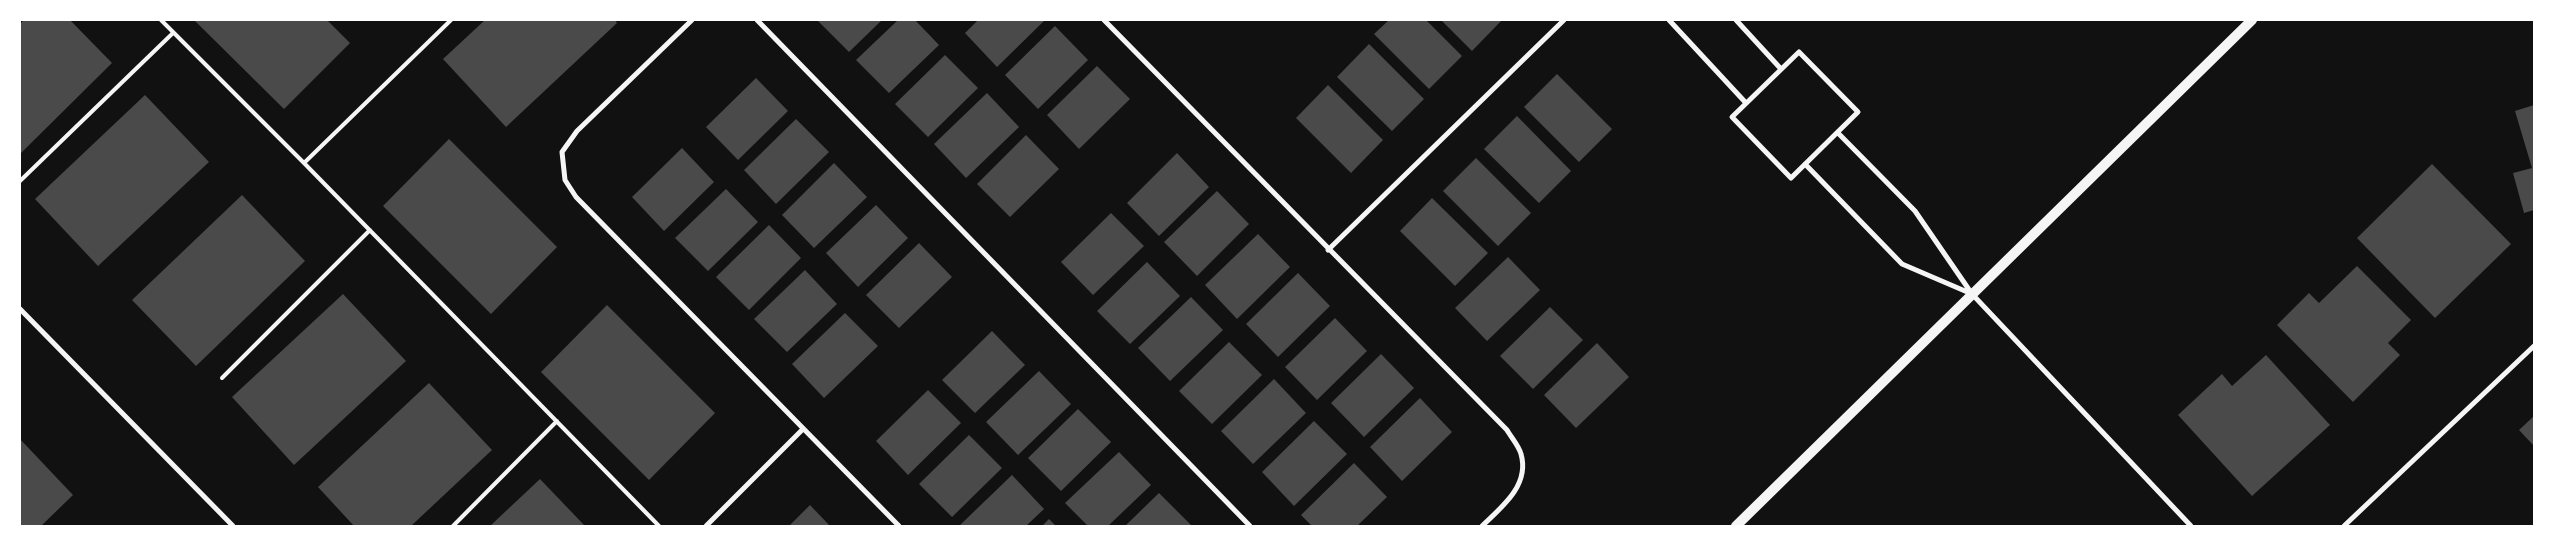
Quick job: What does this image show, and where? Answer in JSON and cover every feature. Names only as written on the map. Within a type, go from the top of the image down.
[{"type":"main road","points":[[1736,526],[2252,20]]},
{"type":"street","points":[[692,20],[577,131],[562,152],[565,180],[576,197],[899,526]]},
{"type":"street","points":[[757,20],[1250,526]]},
{"type":"street","points":[[1104,20],[1507,430],[1521,454],[1521,478],[1512,497],[1482,526]]},
{"type":"street","points":[[1328,250],[1564,20]]},
{"type":"street","points":[[1669,20],[1746,103]]},
{"type":"street","points":[[1736,20],[1782,69]]},
{"type":"street","points":[[1799,52],[1858,112],[1791,178],[1732,117],[1782,69],[1799,52]]},
{"type":"street","points":[[1838,133],[1915,211],[1972,294],[2191,526]]},
{"type":"street","points":[[1805,164],[1902,264],[1972,294]]},
{"type":"street","points":[[20,309],[233,526]]},
{"type":"street","points":[[2344,526],[2534,346]]},
{"type":"street","points":[[706,526],[803,428]]},
{"type":"lane","points":[[161,20],[660,526]]},
{"type":"lane","points":[[304,163],[451,20]]},
{"type":"lane","points":[[20,181],[173,33]]},
{"type":"lane","points":[[222,378],[370,230]]},
{"type":"lane","points":[[453,526],[557,421]]},
{"type":"building","points":[[24,20],[70,20],[112,63],[20,154],[20,24]]},
{"type":"building","points":[[194,20],[327,20],[350,43],[284,109]]},
{"type":"building","points":[[485,20],[615,20],[617,23],[506,127],[443,59]]},
{"type":"building","points":[[817,20],[882,20],[849,52]]},
{"type":"building","points":[[898,20],[915,20],[939,45],[889,93],[856,60]]},
{"type":"building","points":[[978,20],[1045,20],[997,67],[965,33]]},
{"type":"building","points":[[1389,20],[1426,20],[1462,56],[1429,89],[1374,34]]},
{"type":"building","points":[[1441,20],[1502,20],[1472,51]]},
{"type":"building","points":[[1055,26],[1088,60],[1038,109],[1005,75]]},
{"type":"building","points":[[1369,44],[1424,99],[1392,131],[1337,77]]},
{"type":"building","points":[[945,55],[978,88],[928,137],[895,104]]},
{"type":"building","points":[[1097,66],[1130,99],[1079,149],[1047,115]]},
{"type":"building","points":[[1557,74],[1612,129],[1579,162],[1524,107]]},
{"type":"building","points":[[756,78],[788,111],[738,160],[706,127]]},
{"type":"building","points":[[1328,85],[1383,140],[1351,173],[1296,118]]},
{"type":"building","points":[[987,93],[1019,127],[966,178],[934,144]]},
{"type":"building","points":[[145,95],[209,162],[98,266],[35,199]]},
{"type":"building","points":[[2534,105],[2534,210],[2524,213],[2513,173],[2532,168],[2515,111]]},
{"type":"building","points":[[1517,116],[1571,171],[1539,203],[1484,149]]},
{"type":"building","points":[[796,119],[829,152],[776,204],[744,170]]},
{"type":"building","points":[[1026,135],[1059,169],[1010,217],[977,184]]},
{"type":"building","points":[[449,139],[557,247],[491,314],[383,206]]},
{"type":"building","points":[[682,148],[714,182],[664,231],[632,197]]},
{"type":"building","points":[[1177,153],[1209,187],[1159,236],[1127,203]]},
{"type":"building","points":[[1476,158],[1531,213],[1498,246],[1443,191]]},
{"type":"building","points":[[834,163],[867,197],[814,248],[782,215]]},
{"type":"building","points":[[2432,164],[2511,244],[2435,318],[2357,238]]},
{"type":"building","points":[[726,189],[758,222],[708,271],[675,238]]},
{"type":"building","points":[[1217,191],[1249,224],[1197,276],[1164,242]]},
{"type":"building","points":[[242,195],[305,261],[196,366],[132,300]]},
{"type":"building","points":[[1432,198],[1488,253],[1455,286],[1400,231]]},
{"type":"building","points":[[876,205],[908,238],[858,287],[826,253]]},
{"type":"building","points":[[1111,213],[1144,246],[1093,295],[1061,262]]},
{"type":"building","points":[[769,225],[801,258],[749,310],[716,277]]},
{"type":"building","points":[[1258,234],[1290,267],[1237,319],[1205,285]]},
{"type":"building","points":[[919,243],[952,277],[899,328],[866,295]]},
{"type":"building","points":[[1508,257],[1540,290],[1487,341],[1455,308]]},
{"type":"building","points":[[1147,262],[1180,296],[1130,344],[1097,311]]},
{"type":"building","points":[[2357,266],[2411,320],[2388,343],[2400,355],[2353,402],[2277,325],[2309,293],[2319,303]]},
{"type":"building","points":[[805,270],[837,304],[787,352],[754,319]]},
{"type":"building","points":[[1298,273],[1330,306],[1278,357],[1246,324]]},
{"type":"building","points":[[343,294],[406,361],[294,465],[232,397]]},
{"type":"building","points":[[1191,297],[1223,330],[1170,381],[1138,348]]},
{"type":"building","points":[[607,305],[715,413],[649,480],[541,372]]},
{"type":"building","points":[[1550,307],[1583,340],[1533,389],[1500,356]]},
{"type":"building","points":[[845,313],[878,346],[824,398],[792,364]]},
{"type":"building","points":[[1335,318],[1367,351],[1317,400],[1285,367]]},
{"type":"building","points":[[992,331],[1025,365],[975,413],[942,380]]},
{"type":"building","points":[[1229,342],[1262,375],[1212,424],[1179,391]]},
{"type":"building","points":[[1597,343],[1629,377],[1576,428],[1544,395]]},
{"type":"building","points":[[1381,354],[1414,388],[1364,437],[1331,403]]},
{"type":"building","points":[[2266,355],[2330,425],[2252,496],[2178,415],[2222,374],[2232,386]]},
{"type":"building","points":[[1039,371],[1071,404],[1018,455],[986,422]]},
{"type":"building","points":[[1274,379],[1306,413],[1253,464],[1221,431]]},
{"type":"building","points":[[429,383],[492,450],[411,526],[354,526],[318,487]]},
{"type":"building","points":[[928,390],[961,423],[908,475],[876,441]]},
{"type":"building","points":[[1420,398],[1452,432],[1402,481],[1370,447]]},
{"type":"building","points":[[1078,409],[1111,442],[1061,491],[1028,458]]},
{"type":"building","points":[[2534,416],[2534,446],[2519,430]]},
{"type":"building","points":[[1314,421],[1347,454],[1294,506],[1262,472]]},
{"type":"building","points":[[969,435],[1002,468],[952,517],[919,484]]},
{"type":"building","points":[[20,439],[73,495],[41,526],[20,526]]},
{"type":"building","points":[[1119,452],[1151,485],[1108,526],[1088,526],[1065,503]]},
{"type":"building","points":[[1354,463],[1387,497],[1357,526],[1312,526],[1301,515]]},
{"type":"building","points":[[1012,475],[1044,509],[1026,526],[959,526]]},
{"type":"building","points":[[540,479],[585,526],[490,526]]},
{"type":"building","points":[[1159,493],[1192,526],[1125,526]]},
{"type":"building","points":[[810,505],[830,526],[789,526]]},
{"type":"building","points":[[1049,519],[1056,526],[1042,526]]}]
